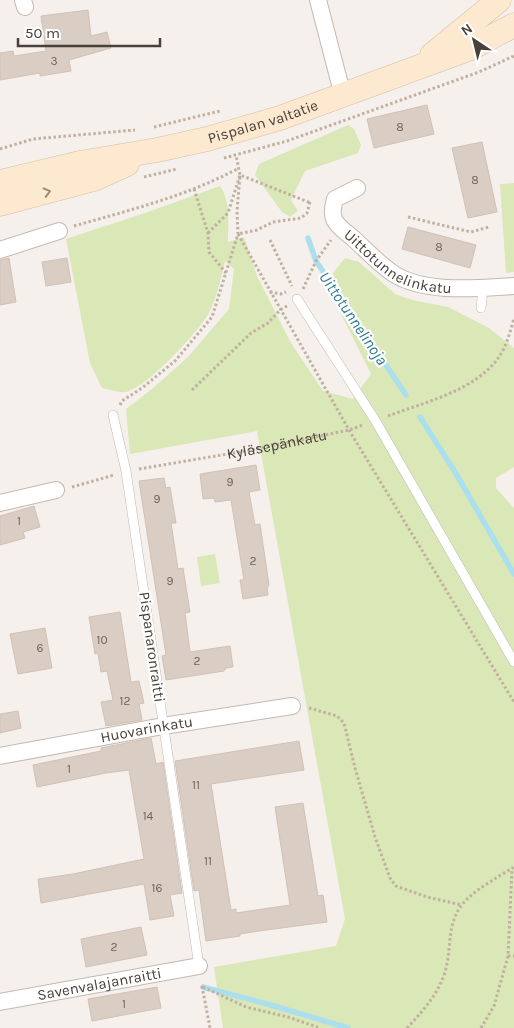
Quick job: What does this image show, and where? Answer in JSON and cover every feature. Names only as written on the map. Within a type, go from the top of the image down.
[{"type":"main road","points":[[414,68],[464,31],[499,0]]},
{"type":"main road","name":"Pispalan valtatie","points":[[0,182],[80,163],[157,150],[247,128],[343,96],[471,48],[514,25]]},
{"type":"main road","points":[[0,204],[94,179],[157,150]]},
{"type":"street","points":[[318,0],[343,96]]},
{"type":"street","name":"Uittotunnelinkatu","points":[[357,188],[335,199],[326,209],[341,228],[393,273],[407,281],[431,287],[483,288],[514,286]]},
{"type":"street","points":[[0,250],[59,230]]},
{"type":"street","points":[[0,503],[56,490]]},
{"type":"street","name":"Huovarinkatu","points":[[0,756],[163,726],[292,706]]},
{"type":"street","name":"Savenvalajanraitti","points":[[0,1002],[199,966]]},
{"type":"lane","points":[[481,308],[483,288]]},
{"type":"lane","points":[[297,299],[375,420],[514,662]]},
{"type":"lane","name":"Pispanaronraitti","points":[[113,416],[126,471],[199,966]]},
{"type":"path","points":[[152,127],[228,109]]},
{"type":"path","points":[[0,149],[33,139],[142,130]]},
{"type":"path","points":[[113,416],[122,401],[142,388],[175,361],[212,317],[238,234],[240,175],[236,156]]},
{"type":"path","points":[[59,230],[168,199],[212,182],[238,168]]},
{"type":"path","points":[[240,175],[326,209]]},
{"type":"path","points":[[208,233],[228,213],[240,175]]},
{"type":"path","points":[[194,189],[208,233],[209,252],[226,274]]},
{"type":"path","points":[[238,234],[257,230],[273,222],[301,218],[308,213],[310,202]]},
{"type":"path","points":[[408,217],[471,232],[490,228]]},
{"type":"path","points":[[297,299],[316,261],[341,228]]},
{"type":"path","points":[[238,234],[349,430],[514,702]]},
{"type":"path","points":[[270,240],[292,284],[297,299]]},
{"type":"path","points":[[270,291],[281,294],[286,292],[292,284]]},
{"type":"path","points":[[192,390],[251,333],[268,323],[280,310]]},
{"type":"path","name":"Kyläsepänkatu","points":[[56,490],[98,481],[126,471],[251,450],[349,430],[452,392],[480,377],[499,357],[514,318]]},
{"type":"path","points":[[292,706],[316,709],[336,716],[344,723],[375,837],[390,878],[396,886],[427,897],[462,905]]},
{"type":"path","points":[[407,1028],[427,1007],[443,980],[452,923],[462,905],[480,890],[513,868]]},
{"type":"path","points":[[480,1028],[494,1006],[508,956],[513,868]]},
{"type":"path","points":[[508,956],[514,956]]},
{"type":"path","points":[[199,966],[210,1028]]},
{"type":"path","points":[[203,987],[246,1007],[288,1017],[320,1028]]},
{"type":"green space","points":[[348,125],[354,129],[361,145],[358,153],[305,171],[291,200],[298,211],[290,217],[282,212],[255,175],[259,164]]},
{"type":"green space","points":[[514,183],[514,272],[506,273],[500,184]]},
{"type":"green space","points":[[220,186],[224,192],[227,206],[228,242],[244,237],[257,276],[291,343],[323,391],[353,399],[371,374],[340,312],[333,273],[345,258],[359,262],[395,294],[412,300],[448,307],[489,328],[514,348],[514,467],[496,478],[496,488],[514,508],[514,1028],[223,1028],[214,967],[336,946],[345,919],[257,431],[130,454],[126,409],[188,357],[229,309],[234,269],[225,261],[217,294],[209,313],[171,358],[158,371],[134,389],[125,392],[117,391],[102,388],[90,363],[66,239]]},
{"type":"green space","points":[[215,554],[220,583],[201,586],[197,557]]},
{"type":"building","points":[[88,10],[91,36],[107,32],[111,48],[69,60],[71,71],[40,76],[40,73],[0,80],[0,53],[13,51],[14,56],[46,51],[41,16]]},
{"type":"building","points":[[427,105],[434,134],[374,148],[367,119]]},
{"type":"building","points":[[482,142],[497,212],[468,218],[452,148]]},
{"type":"building","points":[[408,227],[476,245],[470,268],[402,249]]},
{"type":"building","points":[[9,258],[16,302],[0,305],[0,260]]},
{"type":"building","points":[[67,258],[71,282],[46,286],[42,262]]},
{"type":"building","points":[[256,465],[260,490],[249,492],[255,525],[260,524],[269,585],[267,588],[268,595],[243,599],[240,580],[244,580],[231,500],[215,502],[214,498],[203,499],[200,474]]},
{"type":"building","points":[[164,478],[166,488],[170,487],[176,523],[171,523],[178,569],[183,568],[190,612],[185,613],[190,652],[230,646],[233,667],[226,668],[224,671],[166,680],[162,656],[166,655],[139,481]]},
{"type":"building","points":[[34,506],[40,527],[23,532],[25,538],[0,545],[0,516]]},
{"type":"building","points":[[120,612],[131,682],[139,681],[144,703],[139,704],[142,720],[106,726],[101,702],[113,700],[107,671],[101,672],[98,653],[95,654],[89,617]]},
{"type":"building","points":[[45,628],[52,668],[18,674],[10,634]]},
{"type":"building","points":[[18,711],[21,728],[0,733],[0,714]]},
{"type":"building","points":[[151,738],[156,764],[163,762],[182,893],[170,895],[174,916],[150,920],[144,884],[41,903],[38,879],[73,874],[144,859],[129,770],[37,787],[33,765],[101,751],[101,748]]},
{"type":"building","points":[[299,741],[304,770],[211,784],[231,910],[236,909],[236,913],[290,905],[275,807],[303,803],[318,896],[323,895],[327,922],[259,931],[206,941],[199,890],[194,891],[175,761]]},
{"type":"building","points":[[141,927],[147,955],[86,967],[81,939]]},
{"type":"building","points":[[157,987],[161,1008],[92,1021],[88,999]]},
{"type":"waterway","name":"Uittotunnelinoja","points":[[308,238],[316,261],[406,395]]},
{"type":"waterway","name":"Uittotunnelinoja","points":[[420,417],[455,472],[514,574]]},
{"type":"waterway","points":[[203,987],[348,1028]]}]
